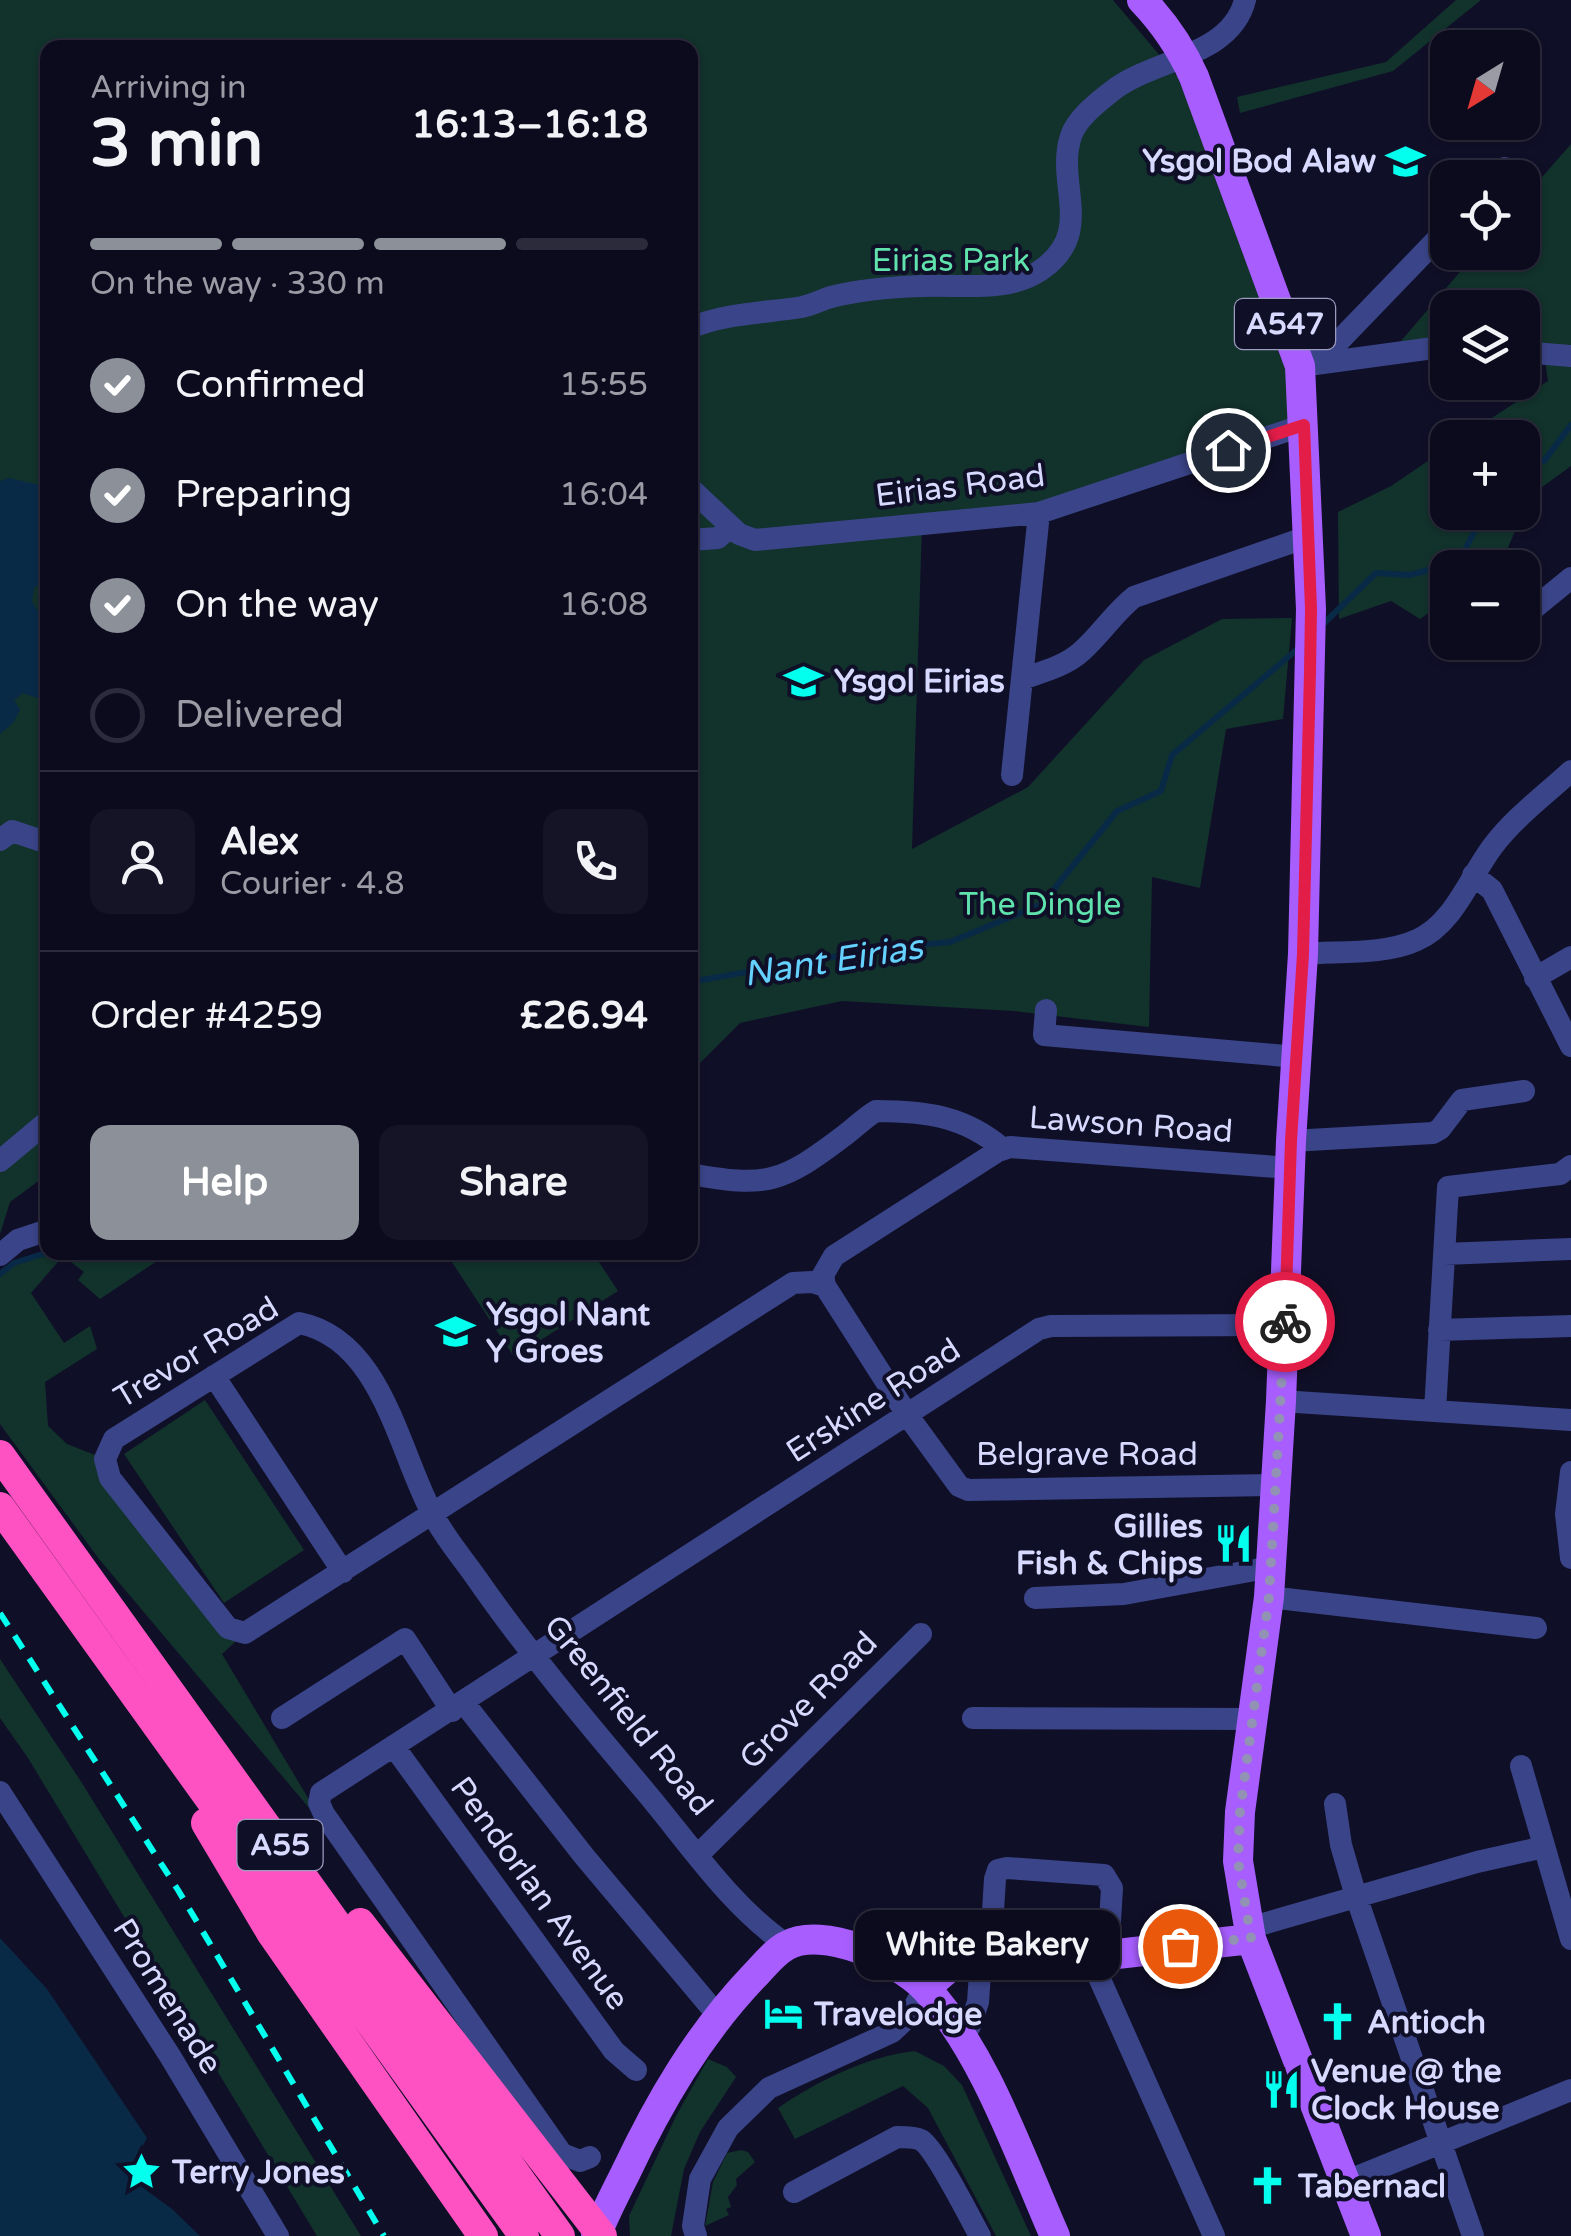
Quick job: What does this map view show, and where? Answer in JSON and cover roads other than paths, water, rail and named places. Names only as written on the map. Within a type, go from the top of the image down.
[{"type":"highway","name":"A55","points":[[0,1455],[560,2236]]},
{"type":"highway","points":[[37,1506],[599,2234]]},
{"type":"highway","name":"A55","points":[[0,1507],[524,2236]]},
{"type":"highway","points":[[108,1656],[272,1934],[482,2236]]},
{"type":"main road","name":"A547","points":[[1142,0],[1184,54],[1300,366],[1311,609],[1303,954],[1270,1582],[1240,1812],[1238,1861],[1250,1933],[1366,2236]]},
{"type":"main road","points":[[925,1988],[952,1965],[986,1959],[1099,1956],[1250,1933]]},
{"type":"main road","points":[[599,2234],[657,2106],[719,2013],[787,1945],[809,1940],[862,1950],[898,1964],[925,1988],[959,2030],[1055,2236]]},
{"type":"street","points":[[698,324],[808,306],[830,297],[922,286],[958,288],[1017,280],[1041,270],[1061,250],[1072,227],[1068,160],[1071,135],[1081,119],[1141,72],[1218,40],[1238,19],[1245,0]]},
{"type":"street","points":[[1300,366],[1349,332],[1430,247]]},
{"type":"street","points":[[1300,366],[1430,348]]},
{"type":"street","points":[[1540,353],[1571,356]]},
{"type":"street","name":"Eirias Road","points":[[730,527],[755,540],[1039,513],[1304,425]]},
{"type":"street","points":[[698,496],[730,527],[718,538],[698,539]]},
{"type":"street","points":[[1012,775],[1039,513]]},
{"type":"street","points":[[1022,679],[1066,663],[1082,652],[1134,597],[1307,537]]},
{"type":"street","points":[[1540,603],[1571,578]]},
{"type":"street","points":[[1303,954],[1392,947],[1415,942],[1432,932],[1447,917],[1512,824],[1571,771]]},
{"type":"street","points":[[0,840],[12,831],[40,840]]},
{"type":"street","points":[[1473,876],[1492,890],[1571,1046]]},
{"type":"street","points":[[1536,978],[1571,957]]},
{"type":"street","points":[[1046,1010],[1044,1035],[1297,1056]]},
{"type":"street","name":"Lawson Road","points":[[825,1286],[824,1275],[834,1256],[1004,1149],[1290,1154],[1433,1133],[1462,1100],[1524,1091]]},
{"type":"street","points":[[698,1175],[750,1183],[772,1180],[847,1134],[876,1111],[940,1115],[964,1123],[1004,1149]]},
{"type":"street","points":[[0,1161],[40,1128]]},
{"type":"street","points":[[1434,1411],[1450,1185],[1549,1176],[1571,1166]]},
{"type":"street","points":[[0,1255],[18,1240],[40,1233]]},
{"type":"street","points":[[1444,1254],[1571,1249]]},
{"type":"street","points":[[433,1516],[793,1283],[825,1286]]},
{"type":"street","name":"Belgrave Road","points":[[825,1286],[908,1416],[955,1483],[968,1490],[1276,1485]]},
{"type":"street","name":"Trevor Road","points":[[299,1323],[329,1333],[345,1344],[368,1370],[433,1516],[245,1632],[228,1628],[110,1478],[105,1459],[114,1439],[214,1376],[299,1323]]},
{"type":"street","name":"Erskine Road","points":[[590,2156],[580,2161],[562,2154],[324,1814],[321,1793],[1040,1329],[1285,1325]]},
{"type":"street","points":[[1439,1330],[1571,1326]]},
{"type":"street","points":[[214,1376],[343,1572]]},
{"type":"street","points":[[1282,1401],[1571,1420]]},
{"type":"street","points":[[1571,1472],[1571,1558]]},
{"type":"street","name":"Greenfield Road","points":[[433,1516],[534,1658],[744,1908],[787,1945]]},
{"type":"street","points":[[1035,1598],[1270,1582],[1536,1628]]},
{"type":"street","name":"Grove Road","points":[[698,1855],[921,1634]]},
{"type":"street","points":[[282,1718],[405,1640],[708,2005]]},
{"type":"street","points":[[973,1718],[1252,1720]]},
{"type":"street","name":"Pendorlan Avenue","points":[[395,1748],[614,2051],[636,2070]]},
{"type":"street","points":[[1521,1766],[1571,1939]]},
{"type":"street","name":"Promenade","points":[[0,1792],[170,2056],[278,2236]]},
{"type":"street","points":[[1335,1804],[1340,1845],[1356,1898],[1473,2236]]},
{"type":"street","points":[[1250,1933],[1477,1862],[1544,1846]]},
{"type":"street","points":[[959,2030],[970,2026],[978,2002],[998,1870],[1104,1875],[1112,1888],[1099,1956],[1214,2236]]},
{"type":"street","points":[[696,2236],[693,2226],[700,2178],[728,2128],[769,2088],[892,2032],[908,2017],[925,1988]]},
{"type":"street","points":[[1347,2180],[1571,2090]]},
{"type":"street","points":[[794,2192],[897,2137],[923,2141],[980,2236]]},
{"type":"water","points":[[9,478],[40,485],[40,583],[34,588],[32,601],[40,615],[40,696],[23,693],[14,700],[20,710],[0,734],[0,481]]},
{"type":"water","points":[[0,1938],[47,1989],[147,2138],[127,2176],[172,2209],[200,2236],[0,2236]]},
{"type":"waterway","points":[[1540,461],[1571,425]]},
{"type":"waterway","points":[[1319,628],[1376,573],[1410,575],[1459,562],[1475,530]]},
{"type":"waterway","name":"Nant Eirias","points":[[698,981],[878,949],[950,942],[1042,904],[1117,811],[1161,791],[1172,755],[1300,647]]},
{"type":"waterway","name":"Nant Eirias","points":[[0,1274],[14,1263],[40,1255]]},
{"type":"railway","points":[[0,1613],[178,1890],[384,2236]]},
{"type":"place","name":"Ysgol Bod Alaw","points":[[1406,161]]},
{"type":"place","name":"Ysgol Eirias","points":[[804,681]]},
{"type":"place","name":"Ysgol Nant Y Groes","points":[[456,1332]]},
{"type":"place","name":"Gillies Fish & Chips","points":[[1233,1544]]},
{"type":"place","name":"White Bakery","points":[[1180,1946]]},
{"type":"place","name":"Travelodge","points":[[784,2014]]},
{"type":"place","name":"Antioch","points":[[1337,2022]]},
{"type":"place","name":"Venue @ the Clock House","points":[[1281,2089]]},
{"type":"place","name":"Terry Jones","points":[[142,2172]]},
{"type":"place","name":"Tabernacl","points":[[1268,2186]]},
{"type":"park label","name":"Eirias Park","points":[[951,260]]},
{"type":"park label","name":"The Dingle","points":[[1040,904]]}]
